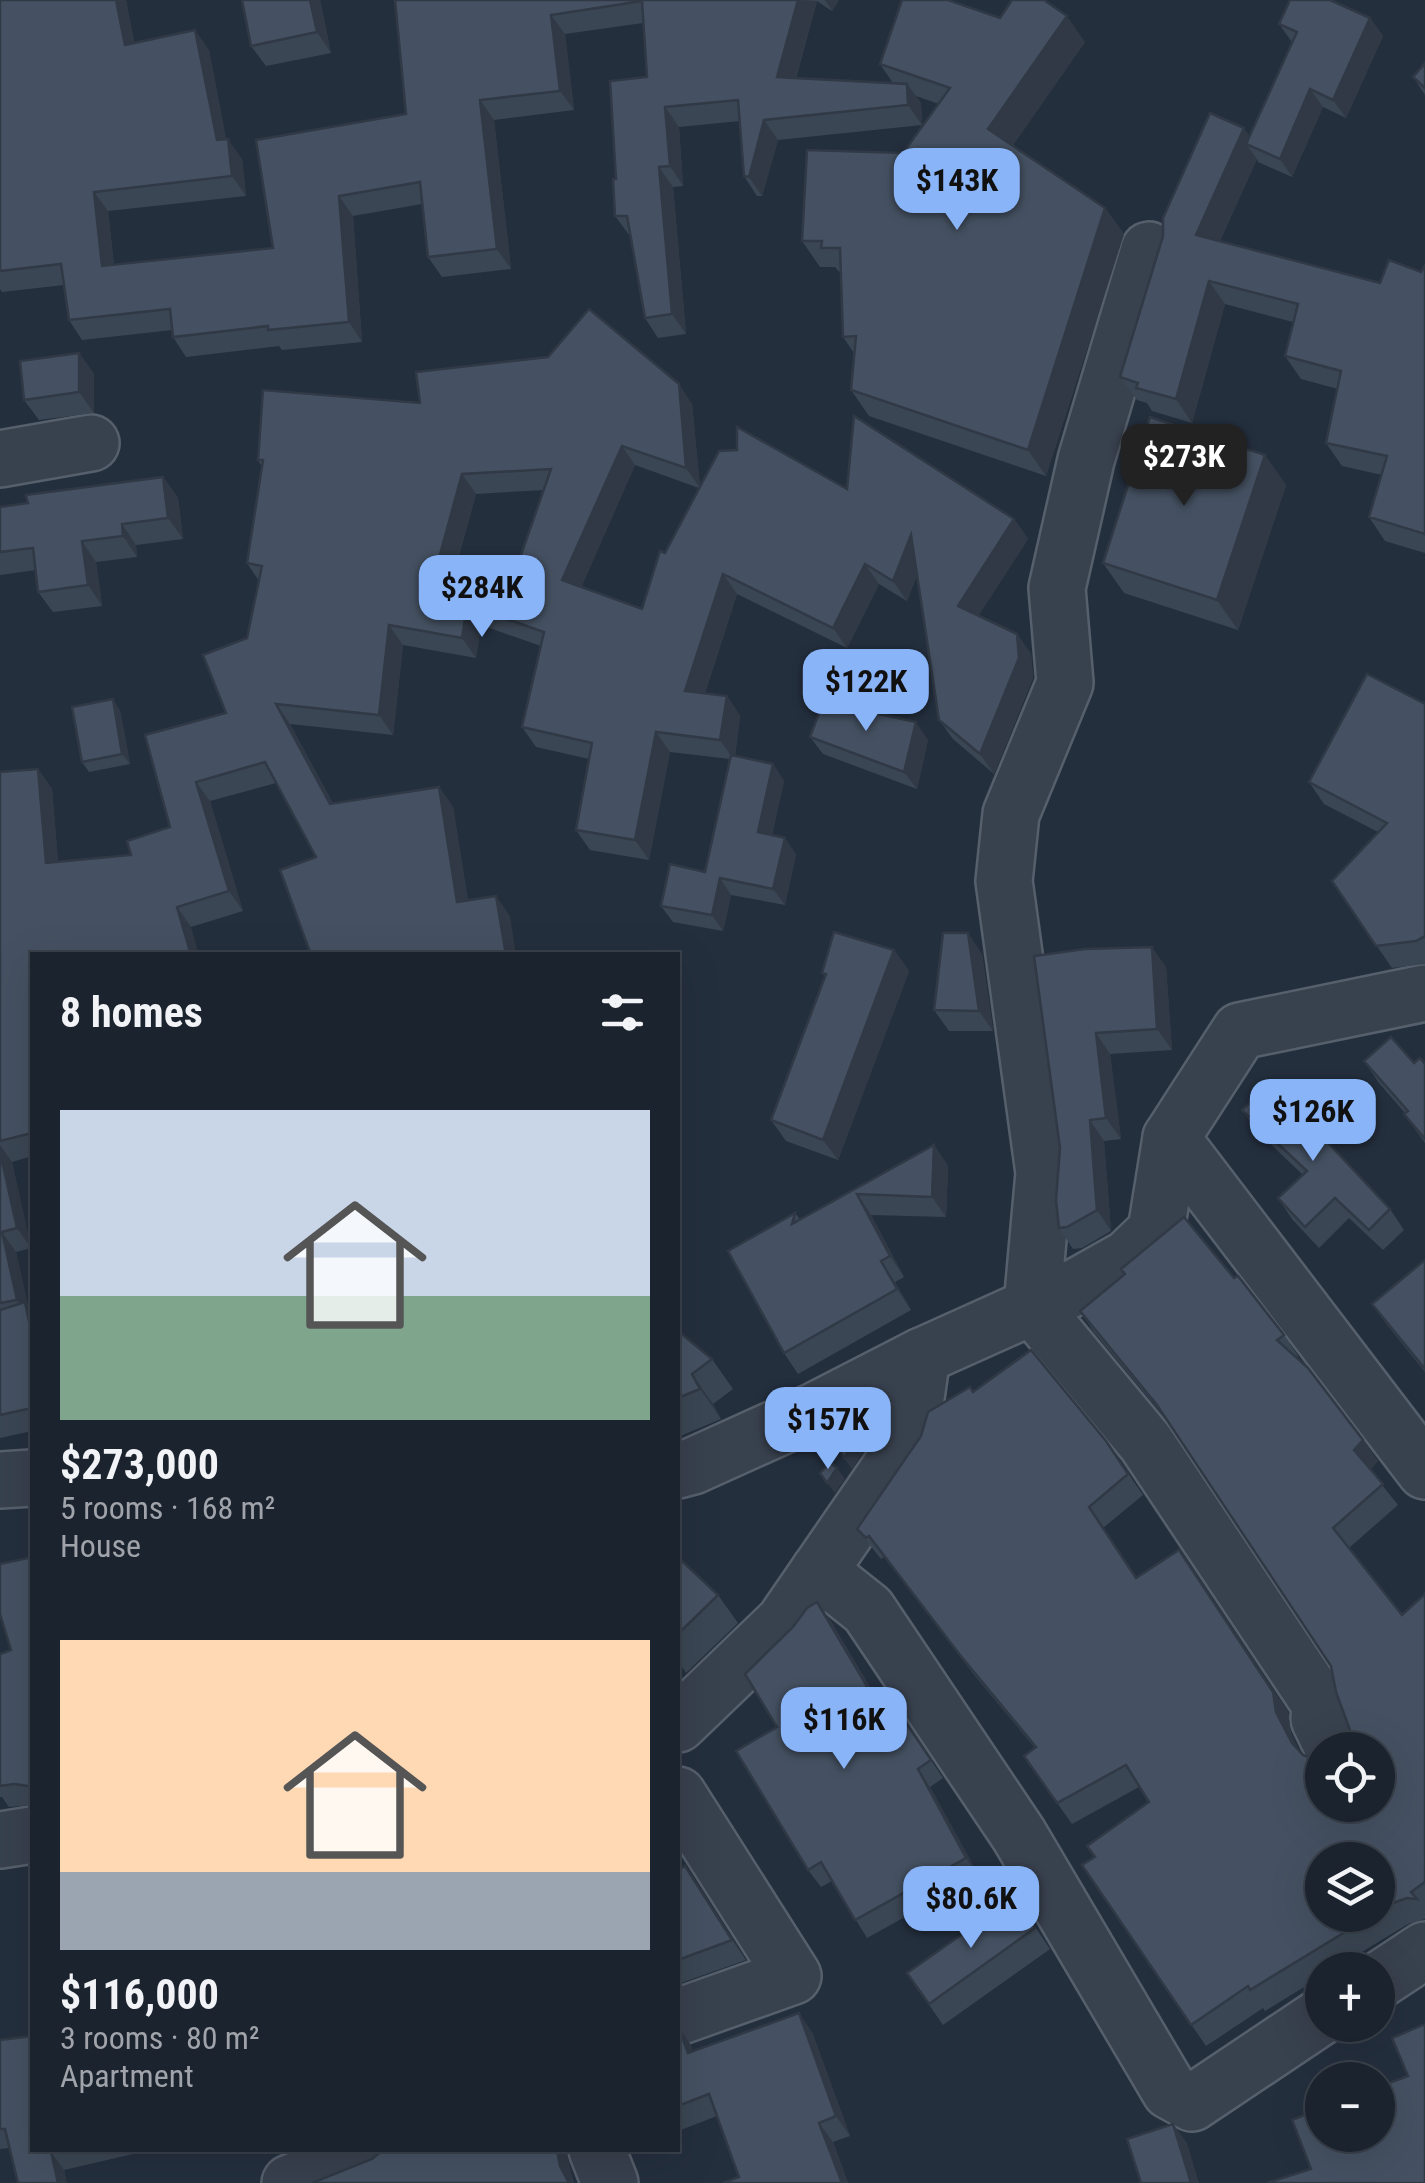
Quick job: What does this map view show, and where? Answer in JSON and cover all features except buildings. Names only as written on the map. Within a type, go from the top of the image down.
[{"type":"street","points":[[1149,250],[1086,460],[1057,588],[1065,683],[1011,814],[1004,881],[1044,1173],[1032,1306],[1156,1459],[1320,1704],[1318,1718],[1325,1732]]},
{"type":"street","points":[[0,459],[91,442]]},
{"type":"street","points":[[680,1469],[818,1410],[922,1356],[1080,1285],[1128,1258],[1156,1231],[1172,1138],[1240,1031],[1425,993]]},
{"type":"street","points":[[1172,1138],[1425,1471]]},
{"type":"street","points":[[680,1722],[784,1622],[910,1439],[922,1356]]},
{"type":"street","points":[[0,1480],[30,1478]]},
{"type":"street","points":[[819,1572],[868,1610],[879,1626],[1019,1835],[1170,2091],[1192,2102],[1305,2027]]},
{"type":"street","points":[[680,1798],[793,1976],[680,2017]]},
{"type":"street","points":[[0,1840],[30,1835]]},
{"type":"street","points":[[1395,1969],[1425,1950]]},
{"type":"street","points":[[290,2183],[368,2152]]},
{"type":"street","points":[[598,2152],[610,2183]]}]
